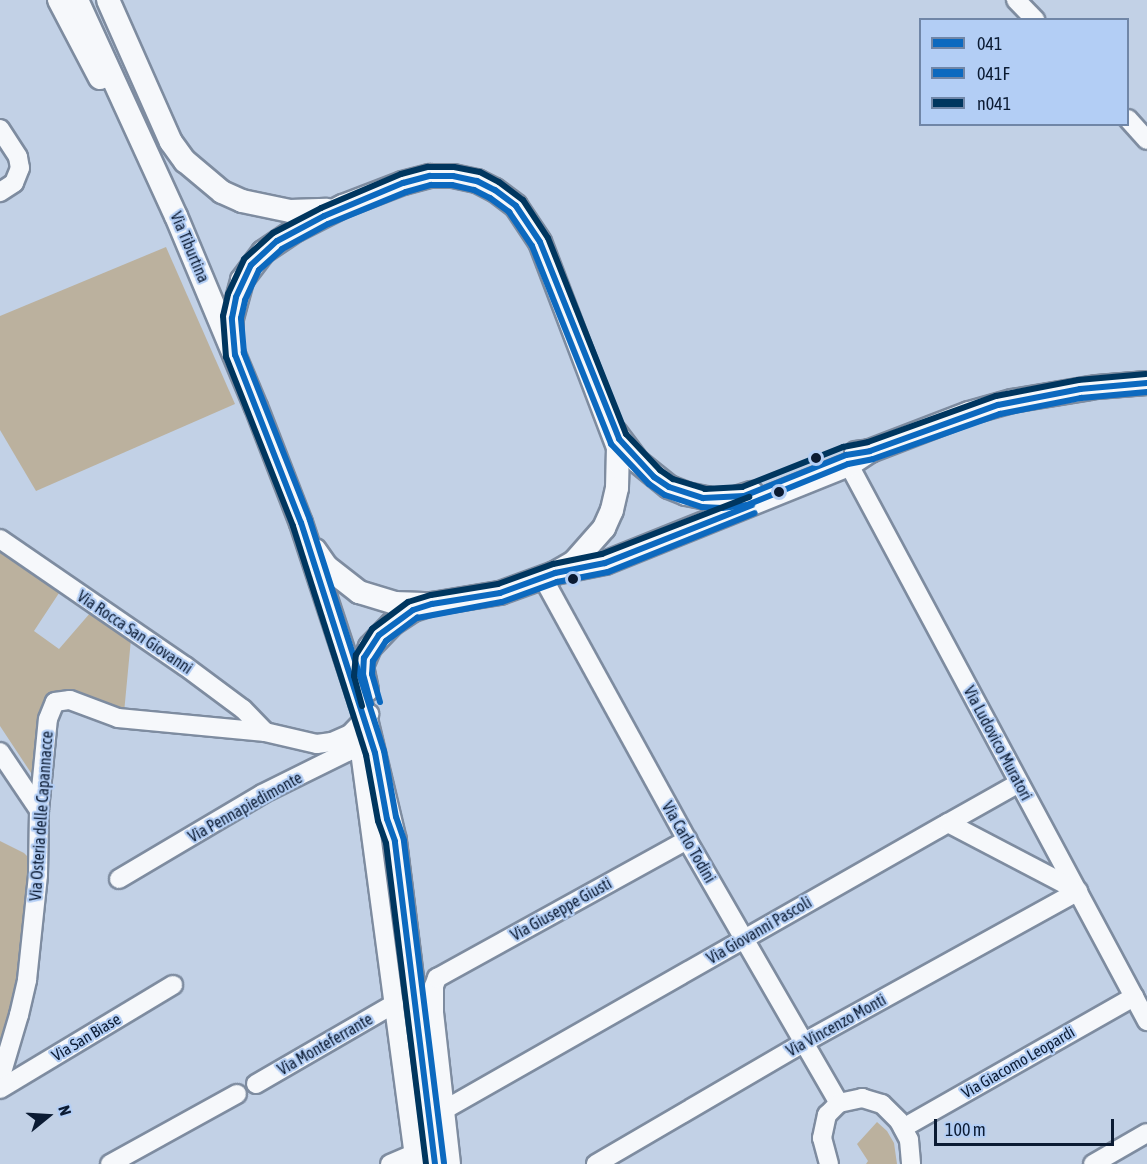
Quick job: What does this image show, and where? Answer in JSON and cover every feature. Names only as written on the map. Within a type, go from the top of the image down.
[{"type":"main road","points":[[59,0],[98,75],[142,140]]},
{"type":"main road","name":"Via Tiburtina","points":[[77,0],[142,140],[235,355],[302,523],[364,728],[387,819],[395,841],[435,1164]]},
{"type":"main road","points":[[108,0],[171,142],[205,179],[222,192],[264,207],[317,211],[343,207]]},
{"type":"main road","points":[[235,355],[232,318],[236,297],[251,265],[277,241],[343,207],[403,183],[430,176],[453,176],[477,181],[495,190],[516,206],[540,242],[612,426],[618,447],[619,469],[612,510],[604,528],[574,562],[549,576]]},
{"type":"main road","points":[[612,426],[627,450],[654,477],[686,494],[722,500],[744,496],[846,455],[870,451],[944,422],[1005,403],[1088,388],[1147,383]]},
{"type":"main road","points":[[302,523],[311,543],[327,567],[359,592],[394,603],[432,604],[500,593],[549,576],[604,563],[849,465],[870,451]]},
{"type":"main road","points":[[395,841],[396,818],[390,781],[362,666],[364,658],[379,635],[404,615],[432,604]]},
{"type":"street","points":[[1016,0],[1033,18]]},
{"type":"street","points":[[1129,120],[1147,140]]},
{"type":"street","points":[[0,129],[18,157],[20,168],[14,183],[0,192]]},
{"type":"street","name":"Via Ludovico Muratori","points":[[849,465],[1147,1021]]},
{"type":"street","name":"Via Rocca San Giovanni","points":[[0,539],[185,666],[243,710],[265,732]]},
{"type":"street","name":"Via Carlo Todini","points":[[549,576],[687,840],[839,1102]]},
{"type":"street","name":"Via Osteria delle Capannacce","points":[[0,1079],[25,988],[38,875],[39,810],[48,714],[58,700],[70,700],[118,718],[265,732],[325,744],[342,739],[364,728]]},
{"type":"street","points":[[364,728],[394,1004],[415,1159],[390,1164]]},
{"type":"street","name":"Via Pennapiedimonte","points":[[119,879],[262,794],[364,728]]},
{"type":"street","points":[[0,752],[39,810]]},
{"type":"street","name":"Via Giovanni Pascoli","points":[[444,1110],[1019,783]]},
{"type":"street","points":[[948,823],[1078,891]]},
{"type":"street","name":"Via Giuseppe Giusti","points":[[444,1110],[434,1012],[436,981],[687,840]]},
{"type":"street","name":"Via Vincenzo Monti","points":[[596,1164],[803,1043],[1078,891]]},
{"type":"street","name":"Via San Biase","points":[[0,1089],[173,985]]},
{"type":"street","name":"Via Giacomo Leopardi","points":[[903,1128],[1134,997]]},
{"type":"street","name":"Via Monteferrante","points":[[256,1084],[394,1004]]},
{"type":"street","points":[[110,1164],[237,1094]]},
{"type":"street","points":[[829,1164],[823,1145],[823,1126],[827,1115],[839,1102],[862,1098],[875,1101],[890,1110],[903,1128],[911,1148],[911,1164]]},
{"type":"street","points":[[444,1110],[451,1164]]},
{"type":"street","points":[[1093,1164],[1147,1133]]},
{"type":"shaded area","points":[[166,247],[235,404],[36,491],[0,430],[0,316]]},
{"type":"shaded area","points":[[0,548],[61,590],[34,631],[59,649],[91,612],[131,639],[124,713],[74,690],[58,693],[39,785],[0,726]]},
{"type":"shaded area","points":[[0,841],[24,853],[34,863],[21,999],[0,1067]]},
{"type":"shaded area","points":[[877,1122],[887,1131],[894,1143],[897,1164],[866,1164],[868,1161],[857,1144]]},
{"type":"transit line","name":"n041","points":[[426,1164],[386,843],[378,821],[366,755],[293,526],[226,357],[223,316],[228,294],[244,259],[273,233],[321,208],[401,174],[428,167],[454,167],[480,172],[499,182],[523,200],[548,238],[626,434],[660,470],[673,479],[705,489],[742,487],[843,447],[868,442],[996,396],[1078,380],[1146,374]]},
{"type":"transit line","name":"041","points":[[435,1164],[395,841],[387,819],[375,753],[301,523],[235,355],[232,318],[236,297],[251,265],[277,241],[324,216],[403,183],[430,176],[453,176],[477,181],[495,190],[516,206],[540,242],[619,439],[654,477],[669,487],[703,498],[744,496],[846,455],[870,451],[998,405],[1080,389],[1147,383]]},
{"type":"transit line","name":"041F","points":[[444,1163],[404,840],[396,817],[384,751],[310,520],[244,353],[241,318],[245,300],[259,270],[282,249],[328,224],[406,192],[431,185],[452,185],[474,190],[490,198],[509,212],[532,246],[611,444],[649,484],[665,495],[702,507],[722,508],[747,505],[848,464],[873,459],[1000,414],[1081,398],[1147,392]]},
{"type":"transit line","name":"n041","points":[[362,706],[354,676],[356,655],[372,629],[408,602],[431,595],[498,584],[553,564],[602,554],[749,497]]},
{"type":"transit line","name":"041","points":[[371,704],[363,675],[364,658],[379,635],[413,610],[432,604],[500,593],[555,573],[605,563],[752,505]]},
{"type":"transit line","name":"041F","points":[[380,702],[372,674],[373,661],[386,641],[417,618],[502,602],[557,582],[608,572],[755,513]]}]
